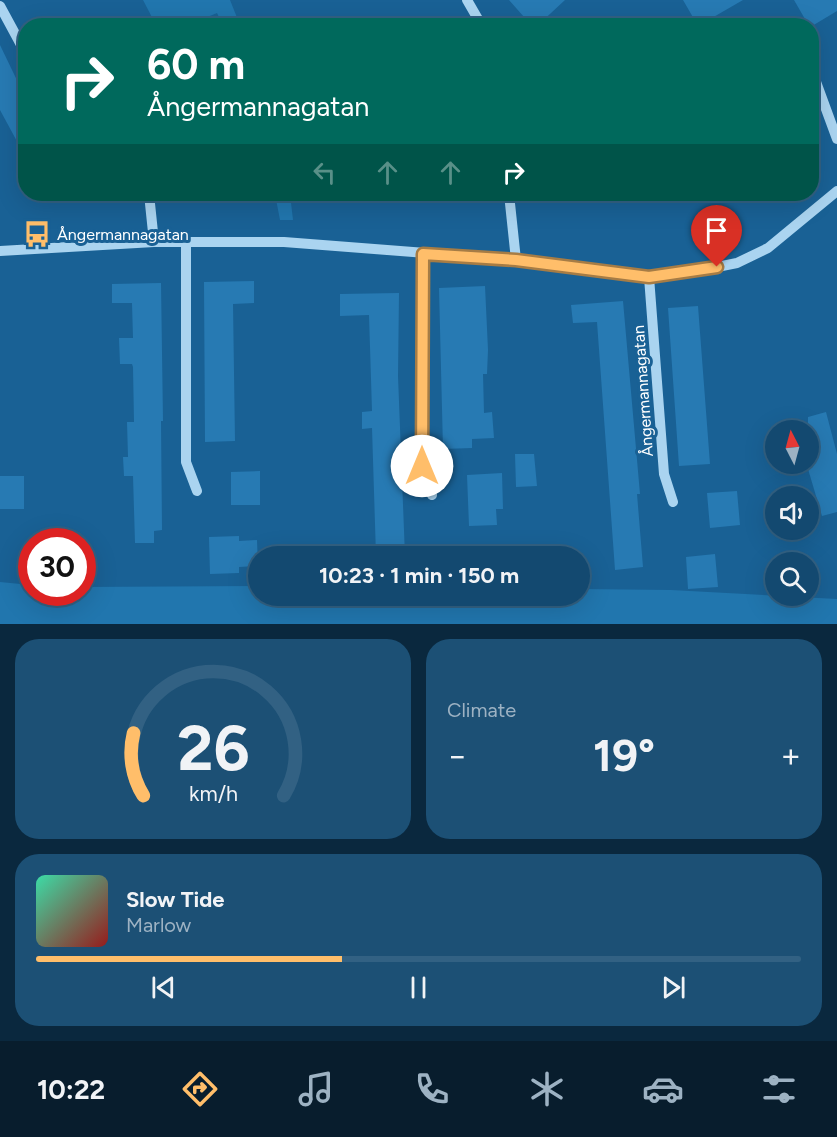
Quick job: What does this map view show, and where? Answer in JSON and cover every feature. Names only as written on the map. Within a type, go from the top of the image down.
[{"type":"street","points":[[467,0],[477,18]]},
{"type":"street","points":[[0,6],[18,39]]},
{"type":"street","points":[[819,89],[837,139]]},
{"type":"street","points":[[0,251],[154,242],[285,242],[516,260],[649,277],[737,263],[768,249],[837,191]]},
{"type":"street","points":[[150,201],[154,242]]},
{"type":"street","points":[[510,201],[516,260]]},
{"type":"street","points":[[186,243],[186,462],[196,491]]},
{"type":"street","points":[[423,254],[422,466],[432,495]]},
{"type":"street","name":"Ångermannagatan","points":[[649,277],[664,474],[673,502]]},
{"type":"shaded area","points":[[143,0],[230,0],[237,18],[220,18],[217,13],[205,18],[152,18]]},
{"type":"shaded area","points":[[276,201],[291,201],[293,220],[280,220]]},
{"type":"shaded area","points":[[0,582],[18,584],[18,606],[96,606],[96,587],[248,586],[248,606],[590,606],[590,589],[671,590],[765,595],[765,606],[819,606],[819,598],[837,599],[837,624],[0,624]]},
{"type":"building","points":[[509,0],[565,0],[546,18],[525,18]]},
{"type":"building","points":[[683,0],[743,0],[712,18],[693,18]]},
{"type":"building","points":[[794,0],[837,0],[837,11],[819,22],[819,18],[804,18]]},
{"type":"building","points":[[0,45],[18,82],[18,143],[0,110]]},
{"type":"building","points":[[254,281],[254,303],[233,304],[235,441],[205,442],[204,282]]},
{"type":"building","points":[[161,283],[162,530],[154,531],[154,543],[135,543],[133,476],[124,476],[123,457],[128,457],[127,422],[134,422],[133,367],[132,364],[120,364],[119,338],[133,338],[132,303],[112,303],[112,284]]},
{"type":"building","points":[[485,286],[488,350],[487,374],[483,374],[484,413],[492,412],[494,438],[472,439],[472,448],[443,449],[439,288]]},
{"type":"building","points":[[399,293],[398,376],[405,546],[376,546],[372,428],[362,429],[362,412],[372,411],[369,315],[340,316],[340,294]]},
{"type":"building","points":[[623,301],[640,494],[637,494],[643,567],[615,570],[597,322],[573,323],[571,305]]},
{"type":"building","points":[[698,306],[710,464],[679,466],[668,308]]},
{"type":"building","points":[[826,412],[837,454],[837,512],[822,516],[819,506],[819,486],[813,486],[809,474],[819,474],[819,420],[808,420],[808,417]]},
{"type":"building","points":[[515,454],[534,454],[537,486],[516,487]]},
{"type":"building","points":[[260,471],[260,505],[231,505],[231,472]]},
{"type":"building","points":[[502,473],[503,509],[496,509],[497,525],[469,526],[467,475]]},
{"type":"building","points":[[0,476],[24,476],[24,509],[0,509]]},
{"type":"building","points":[[737,491],[740,525],[710,528],[707,493]]},
{"type":"building","points":[[239,536],[239,541],[257,540],[257,546],[248,546],[248,567],[239,567],[239,573],[210,574],[209,537]]},
{"type":"building","points":[[715,554],[718,587],[688,589],[686,557]]},
{"type":"place","name":"Ångermannagatan","points":[[37,234]]},
{"type":"route","points":[[422,466],[423,254],[516,260],[649,277],[717,267]]}]
